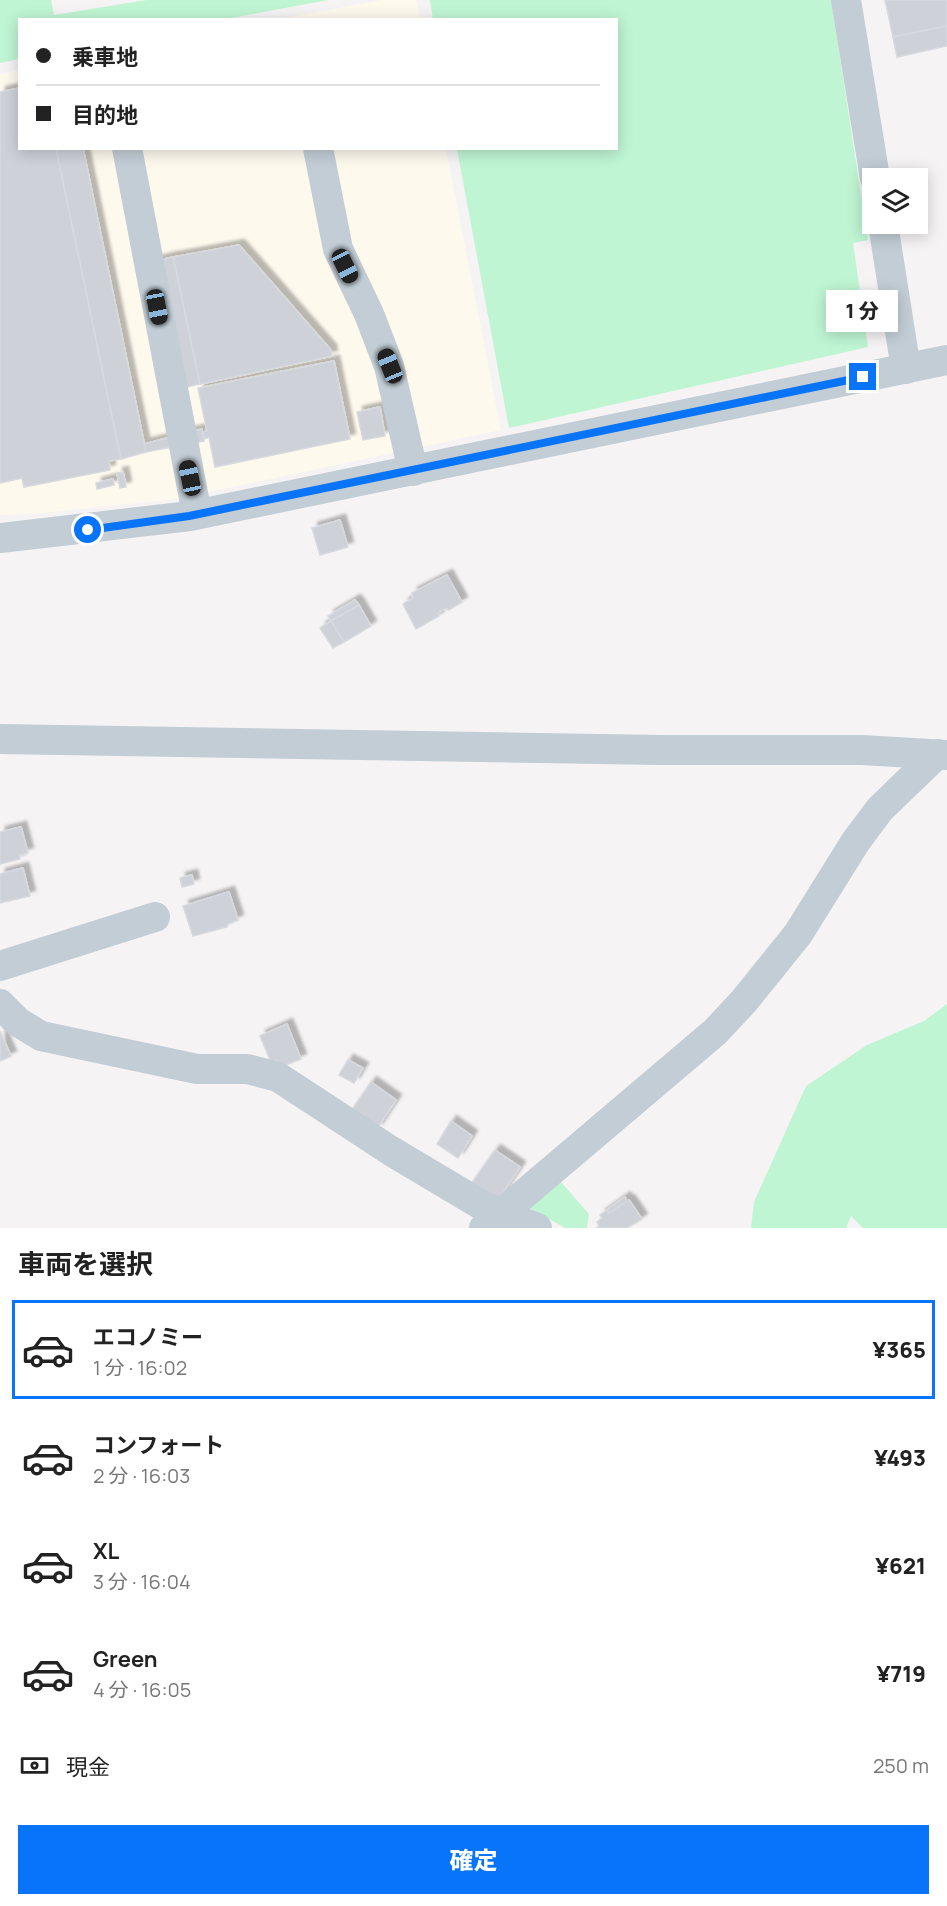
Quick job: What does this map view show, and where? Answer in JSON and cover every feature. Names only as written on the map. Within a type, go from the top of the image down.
[{"type":"street","points":[[846,0],[874,168]]},
{"type":"street","points":[[127,150],[197,514]]},
{"type":"street","points":[[318,150],[338,249],[369,314],[390,366],[413,471]]},
{"type":"street","points":[[885,234],[906,369]]},
{"type":"street","points":[[0,538],[68,532],[197,514],[947,360]]},
{"type":"street","points":[[0,739],[637,750],[862,750],[942,754]]},
{"type":"street","points":[[492,1220],[715,1032],[744,1001],[798,934],[856,841],[880,809],[942,754]]},
{"type":"street","points":[[0,966],[155,917]]},
{"type":"street","points":[[0,1004],[18,1022],[40,1036],[197,1069],[247,1069],[278,1077],[391,1151],[485,1207],[492,1220]]},
{"type":"street","points":[[492,1220],[537,1228]]},
{"type":"shaded area","points":[[381,0],[416,0],[420,18],[285,18]]},
{"type":"shaded area","points":[[18,70],[18,150],[446,150],[501,430],[176,499],[43,513],[0,515],[0,74]]},
{"type":"green space","points":[[0,0],[51,0],[54,15],[147,0],[328,0],[231,18],[18,18],[18,59],[0,63]]},
{"type":"green space","points":[[430,0],[831,0],[862,201],[862,234],[867,234],[868,240],[853,243],[868,347],[509,428],[457,150],[618,150],[618,18],[433,18]]},
{"type":"green space","points":[[947,1004],[947,1228],[863,1228],[851,1216],[846,1228],[751,1228],[754,1202],[806,1086],[867,1045],[924,1021]]},
{"type":"green space","points":[[560,1181],[589,1214],[587,1228],[565,1228],[525,1205]]},
{"type":"building","points":[[885,0],[947,0],[947,26],[893,37]]},
{"type":"building","points":[[947,26],[947,46],[897,57],[893,37]]},
{"type":"building","points":[[18,88],[18,150],[56,150],[121,459],[109,461],[110,470],[24,487],[22,478],[0,483],[0,92]]},
{"type":"building","points":[[56,150],[83,150],[146,452],[121,459]]},
{"type":"building","points":[[239,245],[331,350],[332,356],[200,384],[173,257]]},
{"type":"building","points":[[173,257],[200,384],[173,390],[147,263]]},
{"type":"building","points":[[334,361],[350,439],[215,467],[209,437],[204,439],[203,432],[207,431],[198,388]]},
{"type":"building","points":[[380,407],[385,436],[363,440],[357,412]]},
{"type":"building","points":[[202,429],[204,441],[146,452],[144,444]]},
{"type":"building","points":[[123,472],[126,487],[120,488],[117,473]]},
{"type":"building","points":[[113,479],[114,485],[97,489],[96,483]]},
{"type":"building","points":[[340,520],[348,547],[320,555],[312,528]]},
{"type":"building","points":[[447,575],[462,602],[449,610],[445,608],[438,613],[439,616],[416,629],[403,604],[413,598],[412,593]]},
{"type":"building","points":[[355,600],[359,605],[331,621],[328,616]]},
{"type":"building","points":[[359,605],[371,626],[344,642],[331,621]]},
{"type":"building","points":[[331,621],[344,642],[333,648],[320,628]]},
{"type":"building","points":[[21,827],[28,853],[19,855],[20,859],[0,864],[0,832]]},
{"type":"building","points":[[23,868],[30,896],[0,903],[0,874]]},
{"type":"building","points":[[192,875],[194,884],[182,887],[180,878]]},
{"type":"building","points":[[229,892],[238,920],[228,924],[227,927],[193,936],[183,906]]},
{"type":"building","points":[[287,1024],[301,1059],[280,1067],[276,1060],[271,1062],[260,1036]]},
{"type":"building","points":[[0,1031],[11,1056],[0,1061]]},
{"type":"building","points":[[348,1060],[363,1068],[354,1083],[339,1075]]},
{"type":"building","points":[[371,1082],[396,1100],[377,1129],[351,1111]]},
{"type":"building","points":[[451,1121],[472,1136],[458,1158],[437,1144]]},
{"type":"building","points":[[495,1150],[520,1167],[497,1201],[471,1184]]},
{"type":"building","points":[[625,1197],[627,1201],[609,1213],[607,1210]]},
{"type":"building","points":[[629,1200],[642,1219],[627,1228],[596,1228],[599,1226],[597,1222],[602,1218],[600,1215],[607,1210],[609,1213]]},
{"type":"route","points":[[88,530],[189,516],[863,377]]}]
